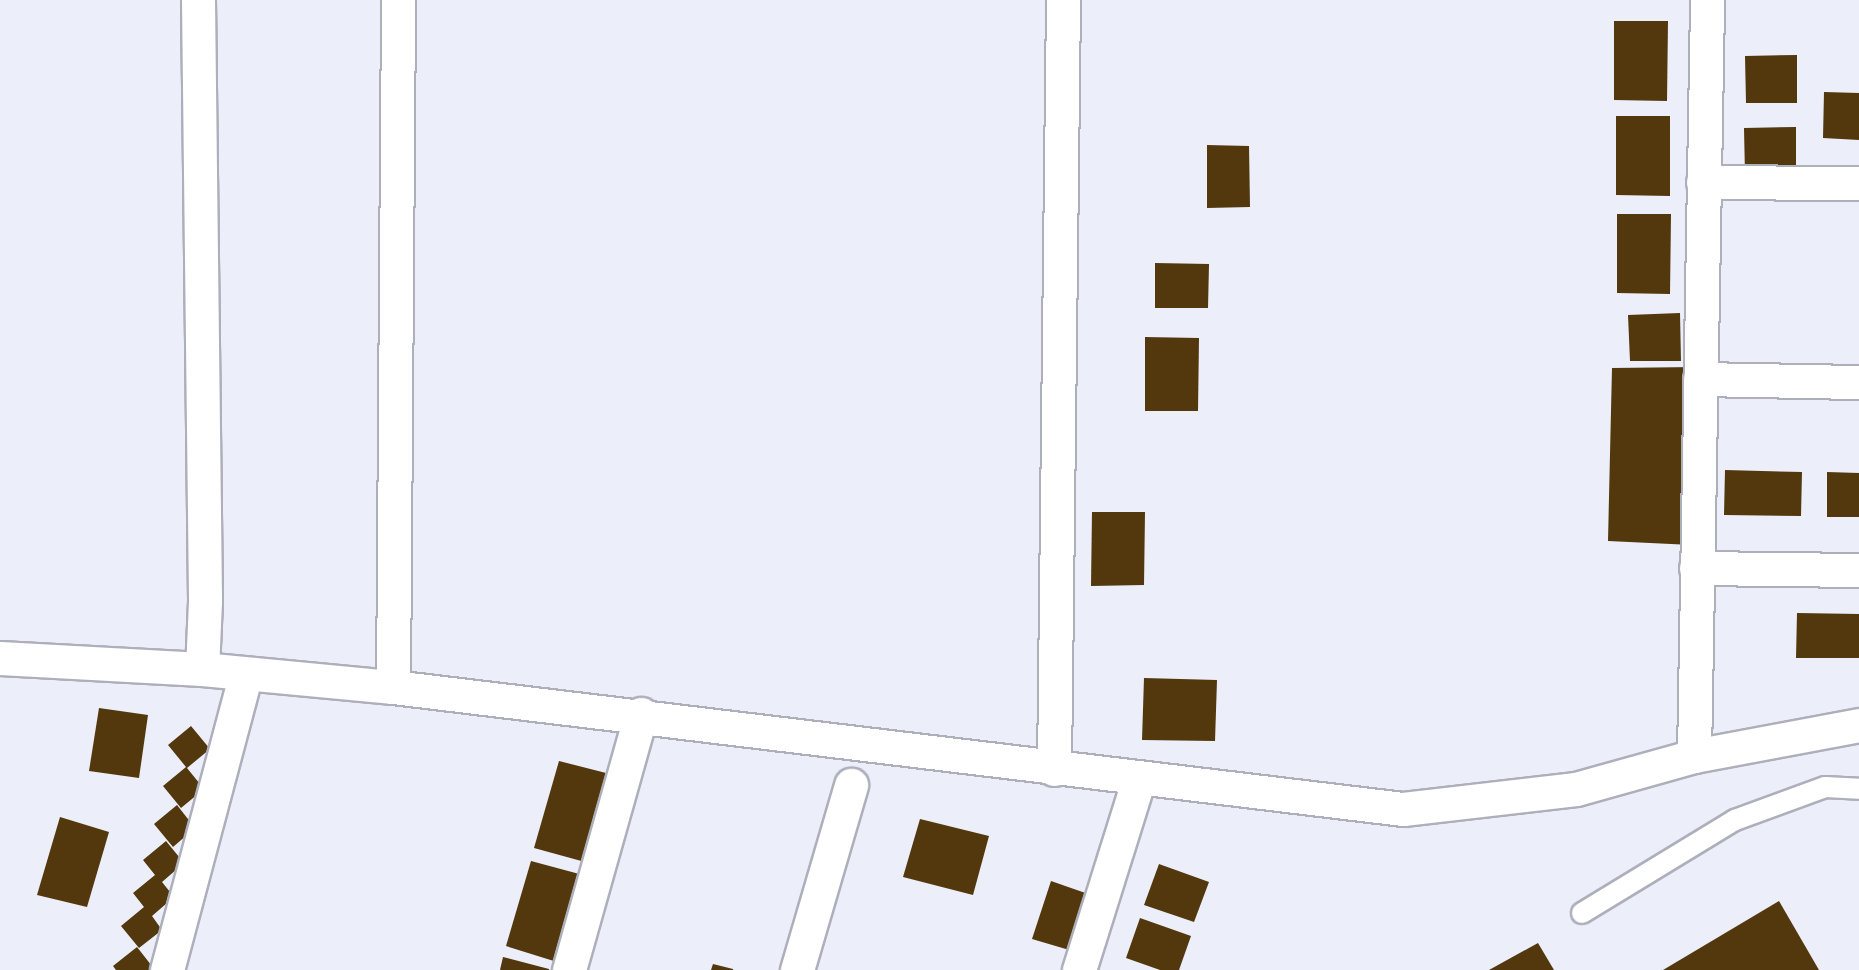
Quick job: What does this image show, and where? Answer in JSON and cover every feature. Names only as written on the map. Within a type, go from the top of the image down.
[{"type":"street","points":[[198,0],[206,601],[202,669]]},
{"type":"street","points":[[393,687],[398,0]]},
{"type":"street","points":[[1054,769],[1063,0]]},
{"type":"street","points":[[1694,756],[1707,0]]},
{"type":"street","points":[[1703,182],[1859,183]]},
{"type":"street","points":[[1700,379],[1859,382]]},
{"type":"street","points":[[1696,568],[1859,570]]},
{"type":"street","points":[[0,658],[202,669],[393,687],[641,714],[1054,769],[1403,809],[1576,789],[1694,756],[1859,725]]},
{"type":"street","points":[[167,970],[246,674]]},
{"type":"street","points":[[569,970],[641,714]]},
{"type":"street","points":[[1079,970],[1139,778]]},
{"type":"street","points":[[797,970],[850,785]]},
{"type":"lane","points":[[1582,913],[1735,819],[1825,787],[1859,789]]},
{"type":"building","points":[[1614,21],[1668,21],[1667,101],[1614,100]]},
{"type":"building","points":[[1797,55],[1797,103],[1746,103],[1745,56]]},
{"type":"building","points":[[1824,92],[1859,93],[1859,140],[1823,138]]},
{"type":"building","points":[[1616,116],[1670,116],[1670,196],[1616,195]]},
{"type":"building","points":[[1796,127],[1796,175],[1745,175],[1744,128]]},
{"type":"building","points":[[1207,145],[1249,146],[1250,207],[1207,208]]},
{"type":"building","points":[[1617,214],[1671,214],[1670,294],[1617,293]]},
{"type":"building","points":[[1155,263],[1209,264],[1208,308],[1155,308]]},
{"type":"building","points":[[1680,313],[1681,361],[1630,361],[1628,315]]},
{"type":"building","points":[[1145,337],[1199,338],[1198,411],[1145,411]]},
{"type":"building","points":[[1696,367],[1692,545],[1608,541],[1612,368]]},
{"type":"building","points":[[1725,470],[1802,472],[1801,516],[1724,515]]},
{"type":"building","points":[[1827,472],[1859,473],[1859,517],[1827,517]]},
{"type":"building","points":[[1092,512],[1145,512],[1144,585],[1091,586]]},
{"type":"building","points":[[1797,613],[1859,614],[1859,658],[1796,658]]},
{"type":"building","points":[[1144,678],[1217,680],[1215,741],[1142,740]]},
{"type":"building","points":[[99,708],[148,715],[139,778],[89,771]]},
{"type":"building","points":[[191,726],[210,749],[187,768],[204,789],[181,808],[163,786],[186,767],[168,745]]},
{"type":"building","points":[[559,761],[610,774],[585,862],[534,848]]},
{"type":"building","points":[[177,805],[195,828],[173,847],[154,824]]},
{"type":"building","points":[[60,817],[109,832],[87,907],[37,895]]},
{"type":"building","points":[[920,819],[989,836],[973,895],[903,877]]},
{"type":"building","points":[[166,841],[184,863],[162,882],[174,897],[152,916],[162,930],[139,948],[121,926],[144,907],[133,893],[155,875],[143,860]]},
{"type":"building","points":[[531,861],[583,875],[557,962],[506,946]]},
{"type":"building","points":[[1159,864],[1209,882],[1194,922],[1144,905]]},
{"type":"building","points":[[1051,881],[1094,896],[1076,952],[1032,939]]},
{"type":"building","points":[[1779,901],[1819,970],[1663,970]]},
{"type":"building","points":[[1140,918],[1191,936],[1179,970],[1160,970],[1126,958]]},
{"type":"building","points":[[1538,943],[1554,970],[1489,970]]},
{"type":"building","points":[[137,947],[155,970],[116,970],[113,966]]},
{"type":"building","points":[[503,957],[549,969],[549,970],[500,970]]},
{"type":"building","points":[[713,964],[733,969],[733,970],[711,970]]}]
